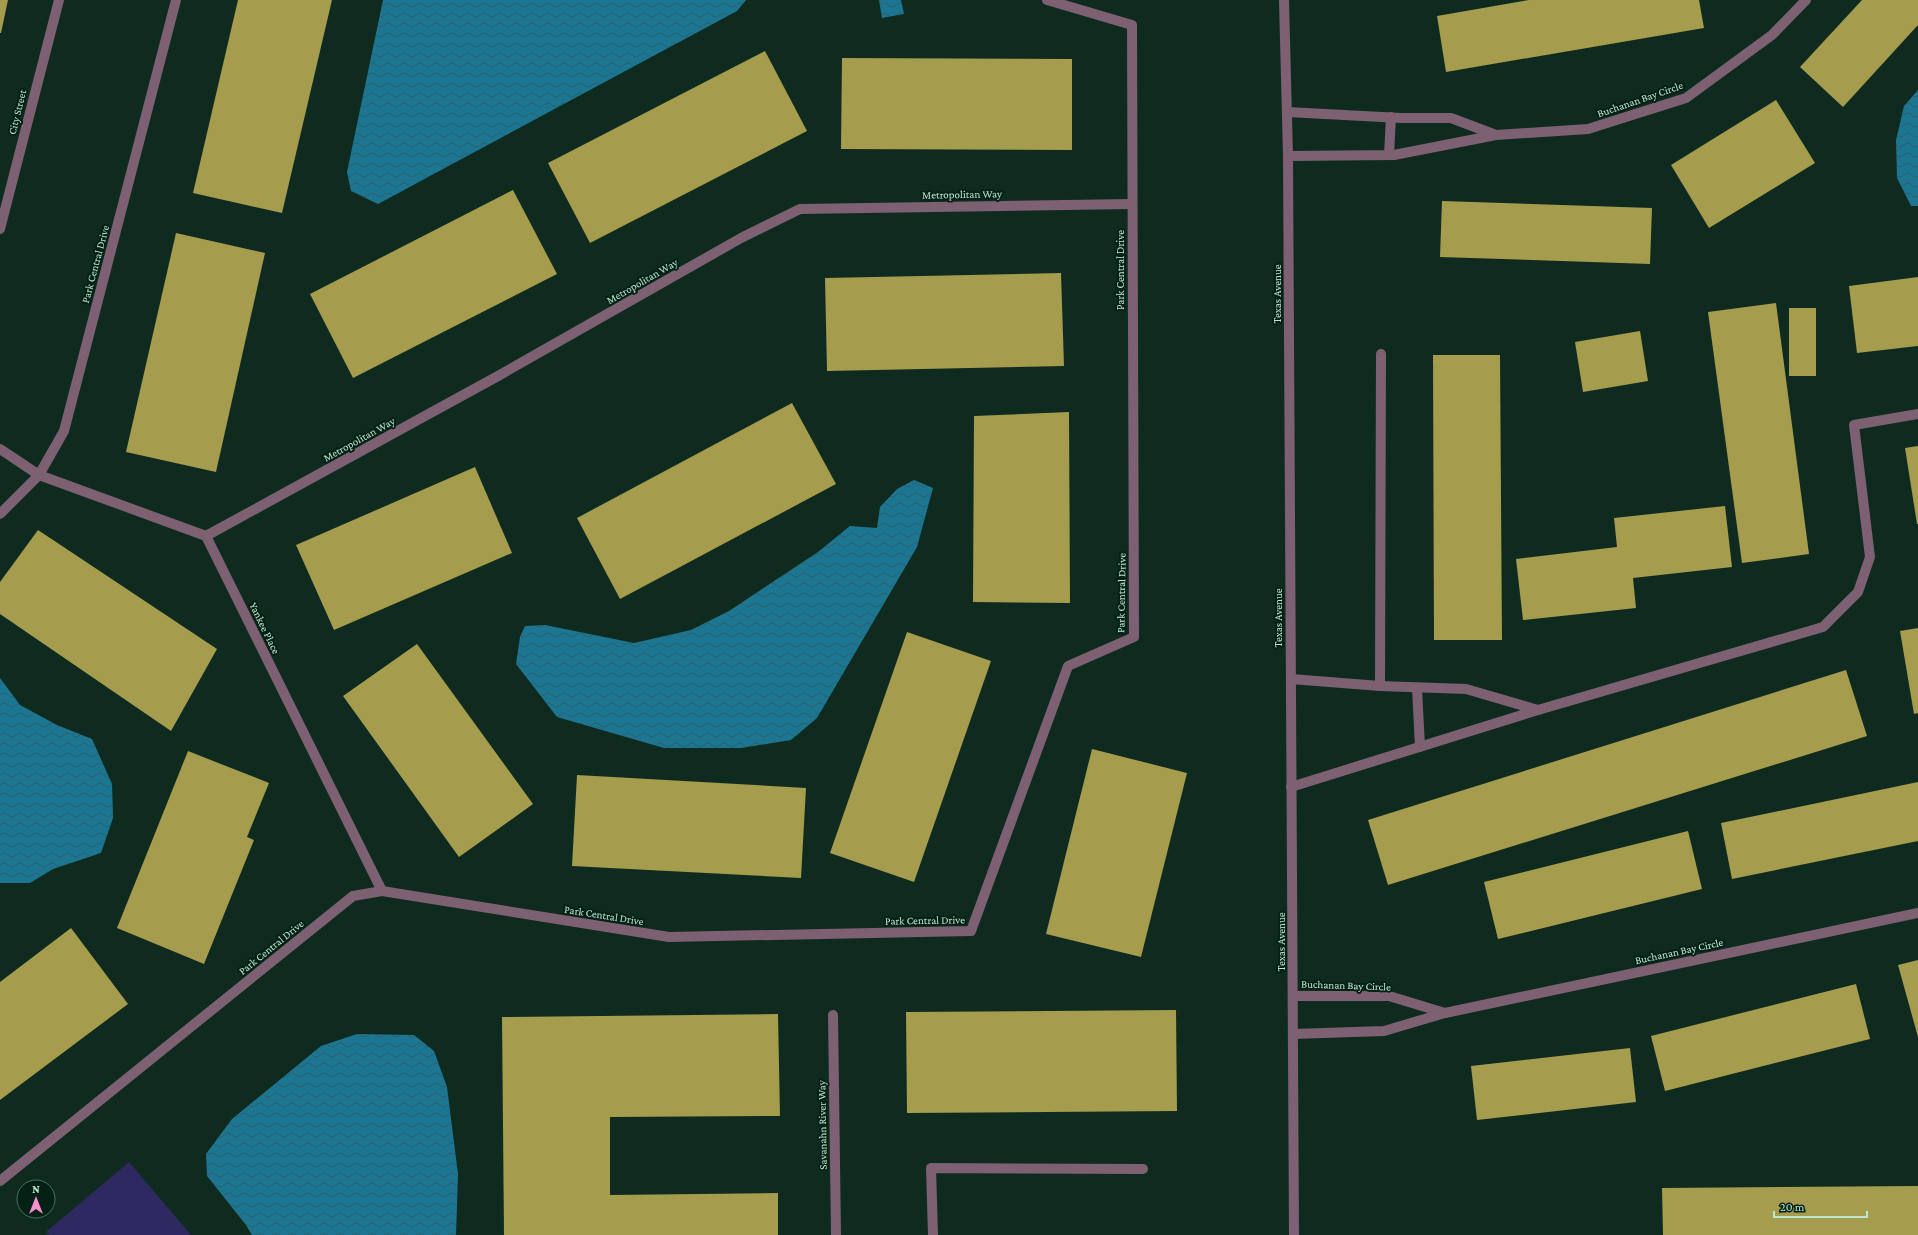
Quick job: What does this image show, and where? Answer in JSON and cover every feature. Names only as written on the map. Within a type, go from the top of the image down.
[{"type":"street","name":"City Street","points":[[0,230],[58,0]]},
{"type":"street","name":"Park Central Drive","points":[[0,514],[39,475],[64,431],[176,0]]},
{"type":"street","name":"Park Central Drive","points":[[0,1181],[353,896],[382,891],[669,937],[971,931],[1068,666],[1134,638],[1131,204],[1132,24],[1047,0]]},
{"type":"street","name":"Texas Avenue","points":[[1284,0],[1288,156],[1294,1235]]},
{"type":"street","name":"Buchanan Bay Circle","points":[[1288,156],[1389,155],[1496,135],[1588,129],[1686,98],[1772,35],[1806,0]]},
{"type":"street","name":"Buchanan Bay Circle","points":[[1287,112],[1451,118],[1496,135]]},
{"type":"street","points":[[1389,155],[1391,117]]},
{"type":"street","name":"Metropolitan Way","points":[[206,536],[498,376],[741,238],[800,209],[1131,204]]},
{"type":"street","points":[[1380,686],[1381,354]]},
{"type":"street","points":[[1291,787],[1538,710],[1823,627],[1858,592],[1870,557],[1854,425],[1918,414]]},
{"type":"street","points":[[0,449],[39,475],[206,536]]},
{"type":"street","name":"Yankee Place","points":[[206,536],[382,891]]},
{"type":"street","points":[[1290,679],[1380,686],[1466,689],[1538,710]]},
{"type":"street","points":[[1417,688],[1420,747]]},
{"type":"street","name":"Buchanan Bay Circle","points":[[1293,1034],[1384,1031],[1445,1013],[1918,913]]},
{"type":"street","name":"Buchanan Bay Circle","points":[[1293,996],[1388,996],[1445,1013]]},
{"type":"street","name":"Savanahn River Way","points":[[833,1015],[836,1235]]},
{"type":"street","points":[[933,1235],[931,1168],[1143,1169]]},
{"type":"shaded area","points":[[129,1162],[191,1235],[49,1235],[46,1232]]},
{"type":"water","points":[[383,0],[746,0],[737,11],[378,204],[351,191],[347,172]]},
{"type":"water","points":[[879,0],[901,0],[904,14],[882,18]]},
{"type":"water","points":[[1918,90],[1918,206],[1911,206],[1897,178],[1896,140],[1904,106]]},
{"type":"water","points":[[914,480],[933,488],[917,547],[817,718],[791,740],[741,748],[664,748],[557,717],[516,664],[520,637],[525,626],[545,625],[634,643],[691,630],[729,611],[818,552],[850,526],[877,528],[880,507],[897,489]]},
{"type":"water","points":[[0,678],[20,705],[57,725],[92,739],[112,784],[113,818],[101,853],[53,869],[30,883],[0,883]]},
{"type":"water","points":[[357,1034],[414,1035],[434,1051],[447,1087],[458,1174],[456,1235],[252,1235],[246,1225],[207,1176],[206,1154],[232,1119],[321,1046]]},
{"type":"building","points":[[0,0],[8,0],[1,33],[0,33]]},
{"type":"building","points":[[238,0],[332,0],[282,213],[193,193]]},
{"type":"building","points":[[1529,0],[1699,0],[1704,28],[1446,72],[1437,16]]},
{"type":"building","points":[[1862,0],[1918,0],[1918,25],[1843,107],[1800,67]]},
{"type":"building","points":[[765,51],[807,131],[590,243],[548,163]]},
{"type":"building","points":[[842,58],[1072,59],[1072,150],[841,149]]},
{"type":"building","points":[[1776,100],[1815,163],[1709,228],[1671,165]]},
{"type":"building","points":[[513,190],[557,274],[353,378],[310,294]]},
{"type":"building","points":[[1442,201],[1652,208],[1650,264],[1440,257]]},
{"type":"building","points":[[176,233],[265,253],[216,472],[126,452]]},
{"type":"building","points":[[1061,273],[1064,366],[827,371],[825,278]]},
{"type":"building","points":[[1918,277],[1918,346],[1857,353],[1849,286]]},
{"type":"building","points":[[1776,303],[1809,554],[1742,563],[1708,312]]},
{"type":"building","points":[[1789,308],[1816,308],[1816,376],[1789,376]]},
{"type":"building","points":[[1640,331],[1648,381],[1583,392],[1575,342]]},
{"type":"building","points":[[1433,355],[1500,355],[1502,640],[1434,640]]},
{"type":"building","points":[[792,403],[836,484],[620,599],[577,518]]},
{"type":"building","points":[[1069,412],[1070,603],[973,602],[974,416]]},
{"type":"building","points":[[1918,446],[1918,524],[1917,524],[1905,448]]},
{"type":"building","points":[[475,467],[512,553],[334,630],[296,545]]},
{"type":"building","points":[[1725,506],[1732,567],[1633,578],[1636,608],[1523,620],[1516,559],[1617,547],[1614,518]]},
{"type":"building","points":[[38,530],[217,649],[171,731],[0,614],[0,582]]},
{"type":"building","points":[[1918,628],[1918,713],[1914,714],[1900,631]]},
{"type":"building","points":[[907,632],[991,661],[914,882],[830,853]]},
{"type":"building","points":[[417,644],[533,804],[459,857],[343,696]]},
{"type":"building","points":[[1846,670],[1867,736],[1388,885],[1368,820]]},
{"type":"building","points":[[1092,749],[1187,773],[1141,957],[1046,934]]},
{"type":"building","points":[[188,751],[269,783],[247,837],[254,840],[204,964],[117,928]]},
{"type":"building","points":[[577,775],[806,788],[801,878],[572,866]]},
{"type":"building","points":[[1918,782],[1918,841],[1732,879],[1721,823]]},
{"type":"building","points":[[1688,831],[1702,889],[1498,939],[1484,882]]},
{"type":"building","points":[[71,928],[128,1004],[0,1100],[0,982]]},
{"type":"building","points":[[1918,960],[1918,1037],[1898,965]]},
{"type":"building","points":[[1856,984],[1870,1039],[1665,1091],[1651,1036]]},
{"type":"building","points":[[1176,1010],[1177,1111],[907,1113],[906,1012]]},
{"type":"building","points":[[778,1014],[780,1116],[610,1117],[610,1195],[778,1193],[778,1235],[504,1235],[502,1017]]},
{"type":"building","points":[[1630,1048],[1636,1102],[1477,1120],[1471,1066]]},
{"type":"building","points":[[1918,1186],[1918,1235],[1663,1235],[1662,1188]]}]
